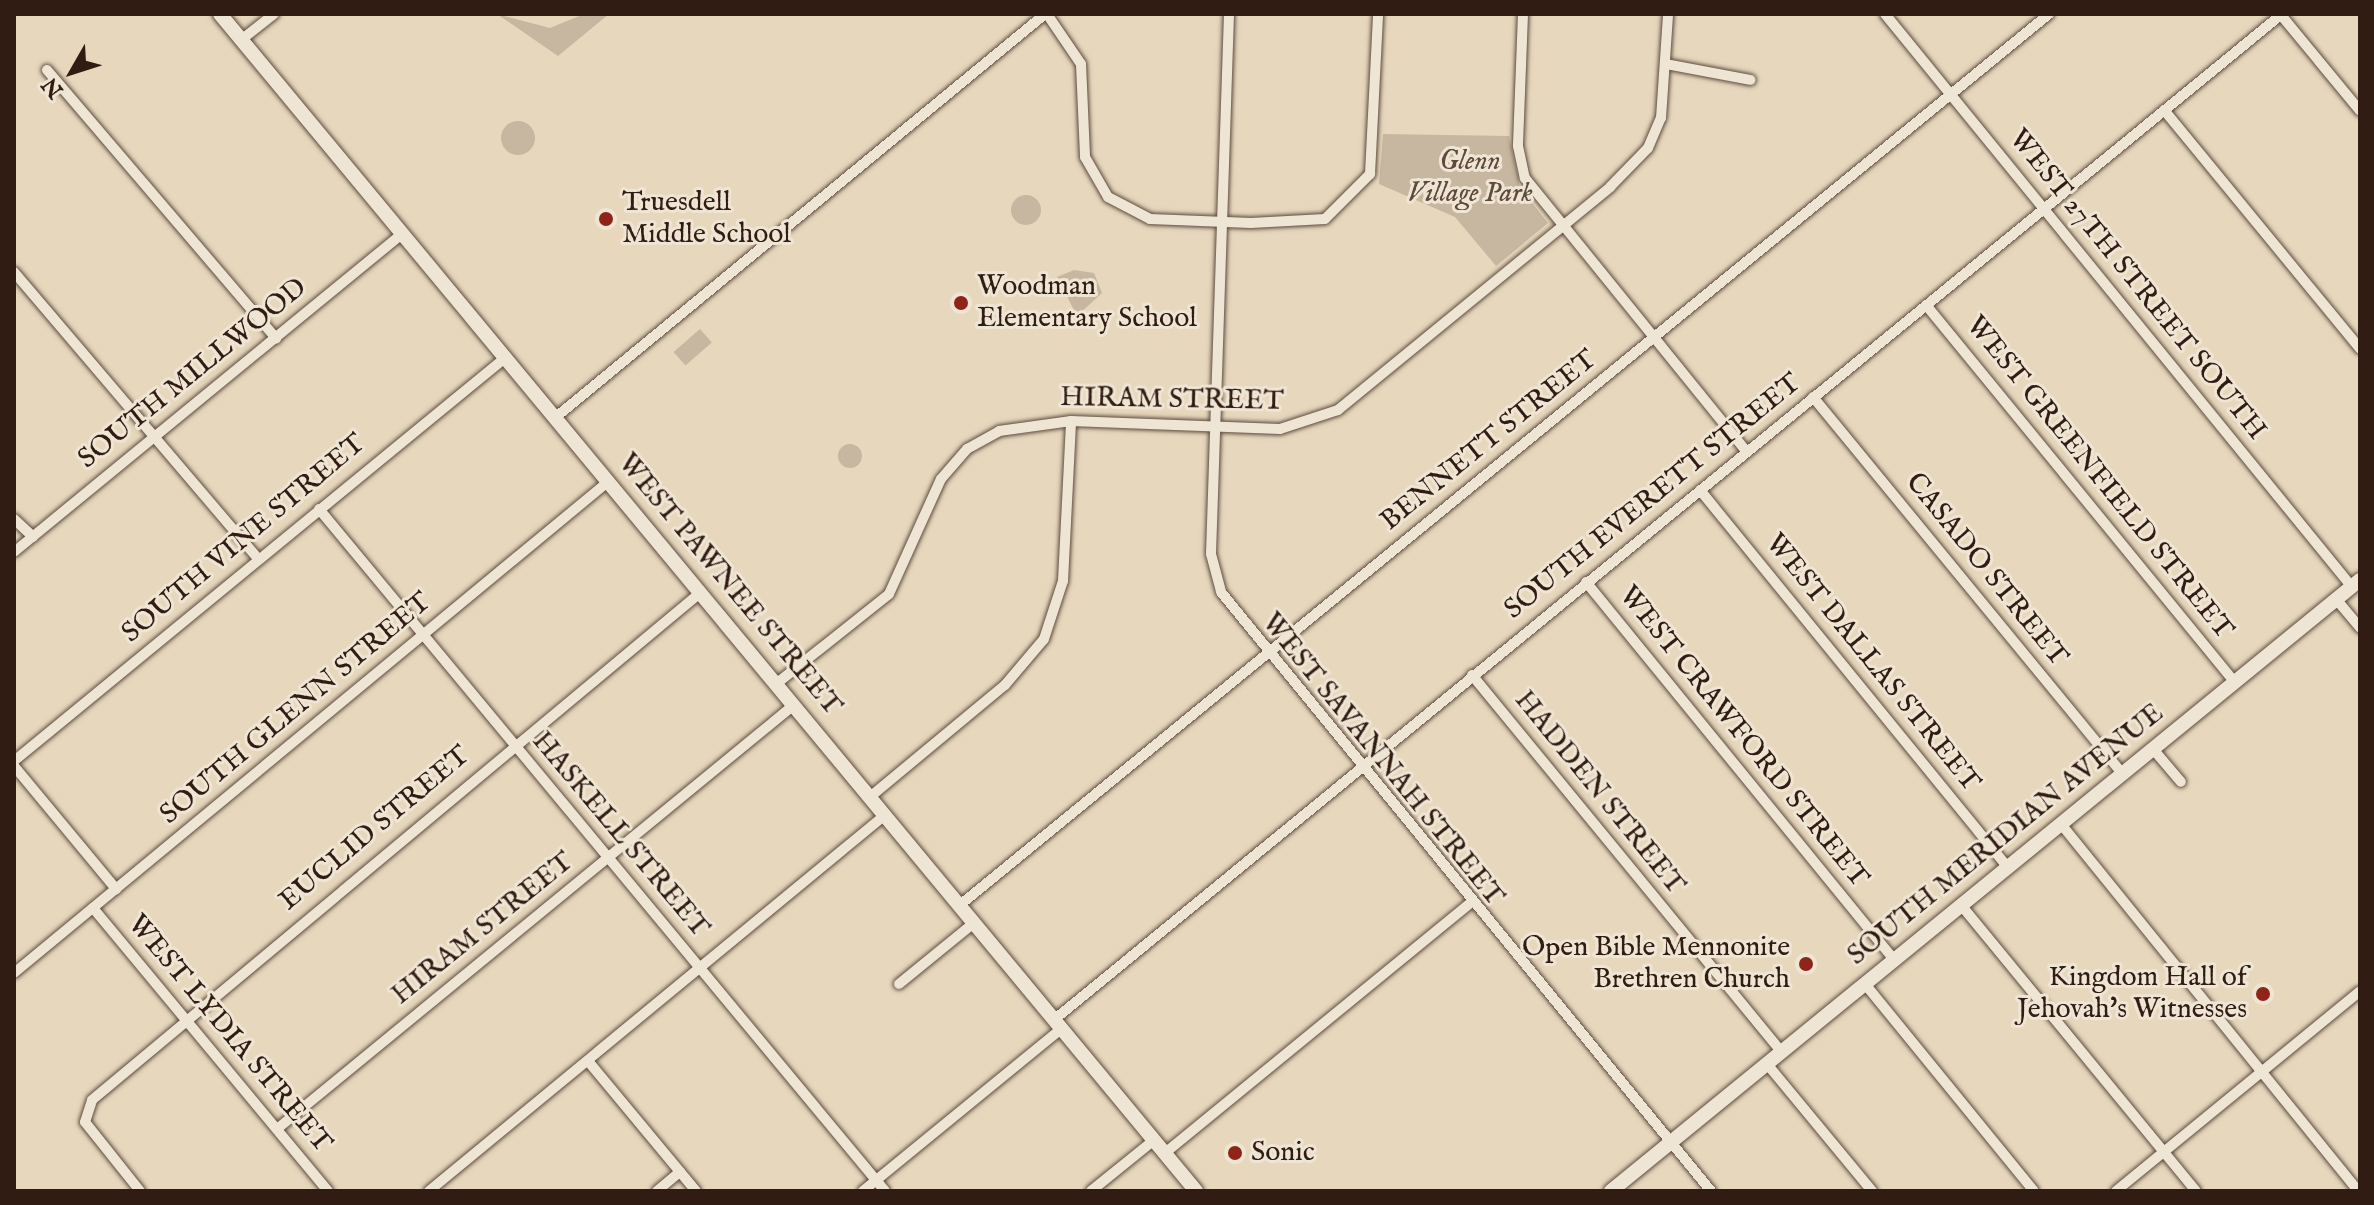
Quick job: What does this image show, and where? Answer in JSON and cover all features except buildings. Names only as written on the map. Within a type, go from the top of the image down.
[{"type":"main road","name":"WEST PAWNEE STREET","points":[[220,14],[1196,1191]]},
{"type":"main road","name":"SOUTH MERIDIAN AVENUE","points":[[1611,1191],[2356,584]]},
{"type":"street","points":[[241,40],[274,14]]},
{"type":"street","points":[[556,417],[1046,14],[1081,64],[1085,157],[1108,197],[1150,219],[1224,222],[1325,219],[1362,185],[1374,157],[1378,14]]},
{"type":"street","name":"WEST SAVANNAH STREET","points":[[1229,14],[1213,565],[1230,610],[1469,904],[1711,1191]]},
{"type":"street","points":[[1523,14],[1519,154],[1535,194],[1746,451]]},
{"type":"street","name":"HIRAM STREET","points":[[776,684],[898,583],[941,479],[967,449],[1019,424],[1071,421],[1280,429],[1329,416],[1563,226],[1648,148],[1661,118],[1668,14]]},
{"type":"street","name":"WEST 27TH STREET SOUTH","points":[[1885,14],[2356,584]]},
{"type":"street","name":"BENNETT STREET","points":[[960,905],[2049,14]]},
{"type":"street","points":[[2282,14],[2360,111]]},
{"type":"street","name":"SOUTH EVERETT STREET","points":[[863,1191],[1472,675],[2282,14]]},
{"type":"street","points":[[1666,64],[1751,80]]},
{"type":"street","points":[[47,70],[276,338]]},
{"type":"street","points":[[2164,110],[2360,349]]},
{"type":"street","name":"SOUTH MILLWOOD","points":[[14,552],[403,233]]},
{"type":"street","points":[[14,272],[258,559]]},
{"type":"street","name":"WEST GREENFIELD STREET","points":[[1926,305],[2235,682]]},
{"type":"street","name":"SOUTH VINE STREET","points":[[14,763],[506,357]]},
{"type":"street","name":"CASADO STREET","points":[[1813,397],[2123,774]]},
{"type":"street","points":[[870,797],[1016,676],[1044,639],[1063,581],[1071,421]]},
{"type":"street","name":"SOUTH GLENN STREET","points":[[14,973],[609,481]]},
{"type":"street","name":"WEST DALLAS STREET","points":[[1700,490],[2008,867]]},
{"type":"street","name":"HASKELL STREET","points":[[319,509],[885,1191]]},
{"type":"street","points":[[14,519],[33,537]]},
{"type":"street","name":"WEST CRAWFORD STREET","points":[[1586,582],[1894,959]]},
{"type":"street","name":"EUCLID STREET","points":[[140,1191],[89,1129],[86,1108],[184,1018],[701,592]]},
{"type":"street","points":[[2336,599],[2360,628]]},
{"type":"street","name":"HADDEN STREET","points":[[1472,675],[1782,1052]]},
{"type":"street","name":"HIRAM STREET","points":[[277,1129],[794,705]]},
{"type":"street","points":[[2153,749],[2181,782]]},
{"type":"street","name":"WEST LYDIA STREET","points":[[14,763],[116,889]]},
{"type":"street","points":[[429,1191],[885,815]]},
{"type":"street","points":[[2061,824],[2358,1191]]},
{"type":"street","points":[[1165,1153],[1469,904]]},
{"type":"street","points":[[1961,905],[2196,1191]]},
{"type":"street","name":"WEST LYDIA STREET","points":[[93,908],[328,1191]]},
{"type":"street","points":[[899,984],[975,922]]},
{"type":"street","points":[[1865,984],[2034,1191]]},
{"type":"street","points":[[2116,1191],[2360,992]]},
{"type":"street","points":[[588,1061],[696,1191]]},
{"type":"street","points":[[1767,1064],[1872,1191]]},
{"type":"street","points":[[1091,1191],[1154,1140]]},
{"type":"street","points":[[657,1191],[680,1172]]},
{"type":"green space","points":[[497,14],[550,28],[584,14],[609,14],[558,56]]},
{"type":"green space","points":[[518,121],[530,126],[535,138],[530,150],[518,155],[506,150],[501,138],[506,126]]},
{"type":"green space","name":"Glenn Village Park","points":[[1383,134],[1509,136],[1520,188],[1548,223],[1496,266],[1455,217],[1379,184]]},
{"type":"green space","points":[[1026,195],[1037,199],[1041,210],[1037,221],[1026,225],[1015,221],[1011,210],[1015,199]]},
{"type":"green space","points":[[1074,270],[1094,273],[1102,293],[1077,316],[1057,277]]},
{"type":"green space","points":[[700,329],[712,343],[685,366],[674,352]]},
{"type":"green space","points":[[850,444],[861,451],[862,456],[855,467],[850,468],[839,461],[838,456],[845,445]]},
{"type":"place","name":"Truesdell Middle School","points":[[606,219]]},
{"type":"place","name":"Woodman Elementary School","points":[[961,303]]},
{"type":"place","name":"Open Bible Mennonite Brethren Church","points":[[1806,964]]},
{"type":"place","name":"Kingdom Hall of Jehovah's Witnesses","points":[[2263,994]]},
{"type":"place","name":"Sonic","points":[[1235,1153]]}]
